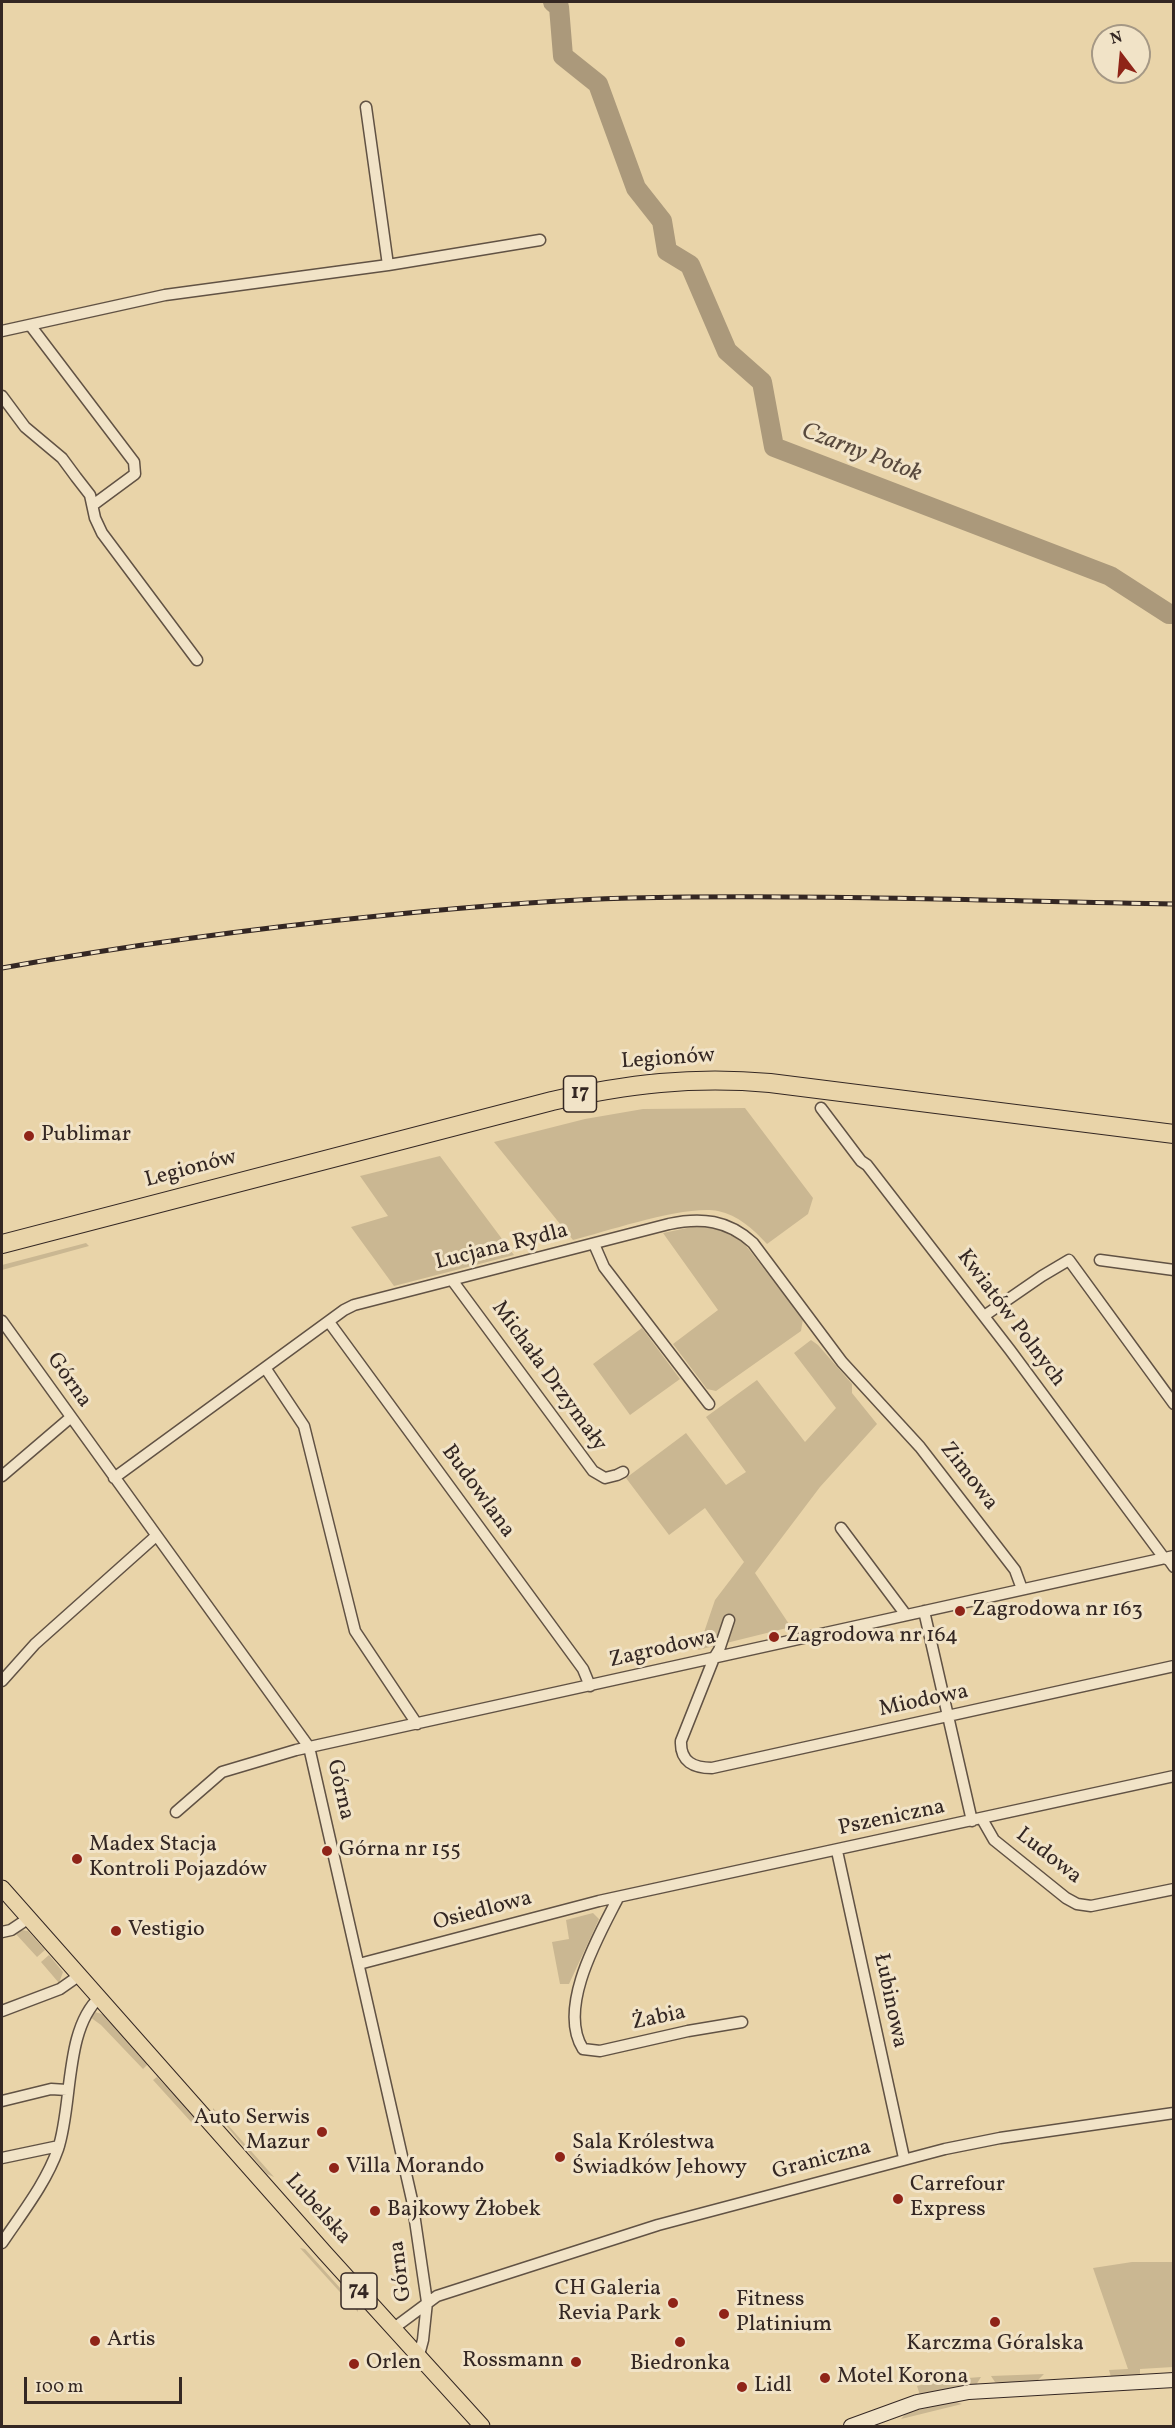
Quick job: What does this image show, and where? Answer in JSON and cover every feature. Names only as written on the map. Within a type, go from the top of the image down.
[{"type":"highway","name":"Legionów","points":[[2,1244],[552,1101],[612,1088],[655,1082],[718,1080],[782,1084],[1173,1134]]},
{"type":"main road","name":"Lubelska","points":[[2,1888],[268,2189],[419,2355],[475,2424]]},
{"type":"street","points":[[366,107],[388,265]]},
{"type":"street","points":[[2,331],[165,295],[388,265],[540,240]]},
{"type":"street","points":[[30,325],[134,462],[135,474],[93,505]]},
{"type":"street","points":[[2,396],[25,427],[62,458],[90,495],[95,518],[102,533],[197,660]]},
{"type":"street","name":"Kwiatów Polnych","points":[[821,1108],[1169,1557],[1173,1567]]},
{"type":"street","name":"Lucjana Rydla","points":[[114,1478],[354,1305],[681,1222],[706,1220],[731,1227],[753,1243],[835,1353],[873,1396]]},
{"type":"street","points":[[594,1244],[604,1267],[709,1404]]},
{"type":"street","points":[[984,1316],[1069,1260],[1173,1404]]},
{"type":"street","points":[[1100,1260],[1173,1269]]},
{"type":"street","name":"Michała Drzymały","points":[[452,1280],[593,1471],[605,1478],[622,1472]]},
{"type":"street","name":"Górna","points":[[2,1321],[309,1747],[412,2200],[427,2302],[419,2355]]},
{"type":"street","name":"Budowlana","points":[[328,1322],[584,1669],[590,1686]]},
{"type":"street","points":[[266,1369],[304,1425],[355,1631],[417,1724]]},
{"type":"street","name":"Zimowa","points":[[873,1396],[920,1447],[968,1508],[1015,1570],[1022,1589]]},
{"type":"street","points":[[2,1476],[70,1418]]},
{"type":"street","points":[[841,1528],[906,1615]]},
{"type":"street","points":[[2,1681],[35,1644],[156,1536]]},
{"type":"street","name":"Zagrodowa","points":[[176,1812],[222,1772],[309,1747],[1169,1557]]},
{"type":"street","points":[[924,1611],[947,1717],[977,1820]]},
{"type":"street","points":[[714,1658],[729,1620]]},
{"type":"street","name":"Miodowa","points":[[714,1658],[681,1741],[680,1748],[685,1760],[693,1766],[712,1768],[1173,1666]]},
{"type":"street","name":"Pszeniczna","points":[[618,1898],[1173,1776]]},
{"type":"street","name":"Ludowa","points":[[977,1820],[994,1840],[1066,1898],[1077,1904],[1091,1906],[1173,1889]]},
{"type":"street","name":"Łubinowa","points":[[837,1851],[904,2158]]},
{"type":"street","name":"Osiedlowa","points":[[359,1964],[618,1898]]},
{"type":"street","name":"Żabia","points":[[618,1898],[577,1989],[574,2012],[578,2042],[583,2049],[600,2051],[688,2031],[742,2022]]},
{"type":"street","points":[[2,1932],[11,1930],[29,1918]]},
{"type":"street","points":[[2,2011],[60,1989],[80,1975]]},
{"type":"street","points":[[2,2243],[40,2185],[59,2146],[67,2090],[85,2015],[100,1997]]},
{"type":"street","points":[[2,2101],[51,2089],[67,2090]]},
{"type":"street","name":"Graniczna","points":[[394,2328],[437,2296],[635,2231],[904,2158],[1000,2138],[1173,2113]]},
{"type":"street","points":[[2,2158],[59,2146]]},
{"type":"street","points":[[851,2427],[917,2402],[969,2392],[1173,2380]]},
{"type":"shaded area","points":[[745,1108],[813,1198],[808,1214],[767,1244],[739,1219],[718,1211],[703,1210],[667,1215],[573,1240],[494,1142],[585,1119],[643,1109]]},
{"type":"shaded area","points":[[440,1156],[514,1255],[394,1286],[351,1227],[388,1216],[360,1176]]},
{"type":"shaded area","points":[[697,1226],[715,1227],[743,1242],[803,1319],[801,1331],[716,1391],[707,1389],[673,1344],[718,1310],[663,1233]]},
{"type":"shaded area","points":[[86,1243],[89,1246],[2,1270],[2,1265]]},
{"type":"shaded area","points":[[642,1328],[680,1379],[630,1415],[593,1364]]},
{"type":"shaded area","points":[[811,1340],[852,1384],[852,1393],[877,1424],[820,1487],[755,1573],[791,1627],[698,1650],[715,1600],[744,1562],[705,1508],[669,1535],[626,1478],[686,1433],[726,1485],[746,1472],[706,1417],[757,1380],[805,1442],[836,1408],[794,1353]]},
{"type":"shaded area","points":[[593,1913],[599,1919],[569,1984],[560,1984],[552,1942],[569,1939],[566,1920]]},
{"type":"shaded area","points":[[22,1930],[28,1931],[45,1950],[37,1957],[15,1933]]},
{"type":"shaded area","points":[[49,1955],[63,1972],[59,1983],[41,1962]]},
{"type":"shaded area","points":[[95,2012],[105,2015],[148,2064],[143,2069],[101,2025],[90,2017]]},
{"type":"shaded area","points":[[157,2077],[195,2116],[192,2123],[153,2080]]},
{"type":"shaded area","points":[[213,2108],[274,2177],[267,2174]]},
{"type":"shaded area","points":[[300,2248],[305,2249],[358,2308],[358,2312]]},
{"type":"shaded area","points":[[1132,2262],[1173,2262],[1173,2367],[1140,2369],[1140,2375],[1111,2377],[1109,2370],[1128,2369],[1093,2268]]},
{"type":"shaded area","points":[[1044,2374],[1037,2381],[999,2383],[995,2382],[991,2376]]},
{"type":"shaded area","points":[[981,2377],[976,2385],[920,2395],[917,2386],[942,2380]]},
{"type":"shaded area","points":[[954,2401],[962,2404],[901,2419],[906,2413]]},
{"type":"waterway","name":"Czarny Potok","points":[[553,2],[559,7],[563,56],[598,84],[636,188],[662,221],[667,251],[690,265],[727,351],[762,382],[774,447],[1110,576],[1169,614],[1174,614]]},
{"type":"railway","points":[[2,968],[194,938],[291,926],[448,909],[569,900],[766,897],[1174,904]]},
{"type":"place","name":"Publimar","points":[[29,1136]]},
{"type":"place","name":"Zagrodowa nr 163","points":[[960,1611]]},
{"type":"place","name":"Zagrodowa nr 164","points":[[774,1637]]},
{"type":"place","name":"Górna nr 155","points":[[327,1851]]},
{"type":"place","name":"Madex Stacja Kontroli Pojazdów","points":[[77,1859]]},
{"type":"place","name":"Vestigio","points":[[116,1931]]},
{"type":"place","name":"Auto Serwis Mazur","points":[[322,2132]]},
{"type":"place","name":"Sala Królestwa Świadków Jehowy","points":[[560,2157]]},
{"type":"place","name":"Villa Morando","points":[[334,2168]]},
{"type":"place","name":"Carrefour Express","points":[[898,2199]]},
{"type":"place","name":"Bajkowy Żłobek","points":[[375,2211]]},
{"type":"place","name":"CH Galeria Revia Park","points":[[673,2303]]},
{"type":"place","name":"Fitness Platinium","points":[[724,2314]]},
{"type":"place","name":"Karczma Góralska","points":[[995,2322]]},
{"type":"place","name":"Artis","points":[[95,2341]]},
{"type":"place","name":"Biedronka","points":[[680,2342]]},
{"type":"place","name":"Rossmann","points":[[576,2362]]},
{"type":"place","name":"Orlen","points":[[354,2364]]},
{"type":"place","name":"Motel Korona","points":[[825,2378]]},
{"type":"place","name":"Lidl","points":[[742,2387]]}]
